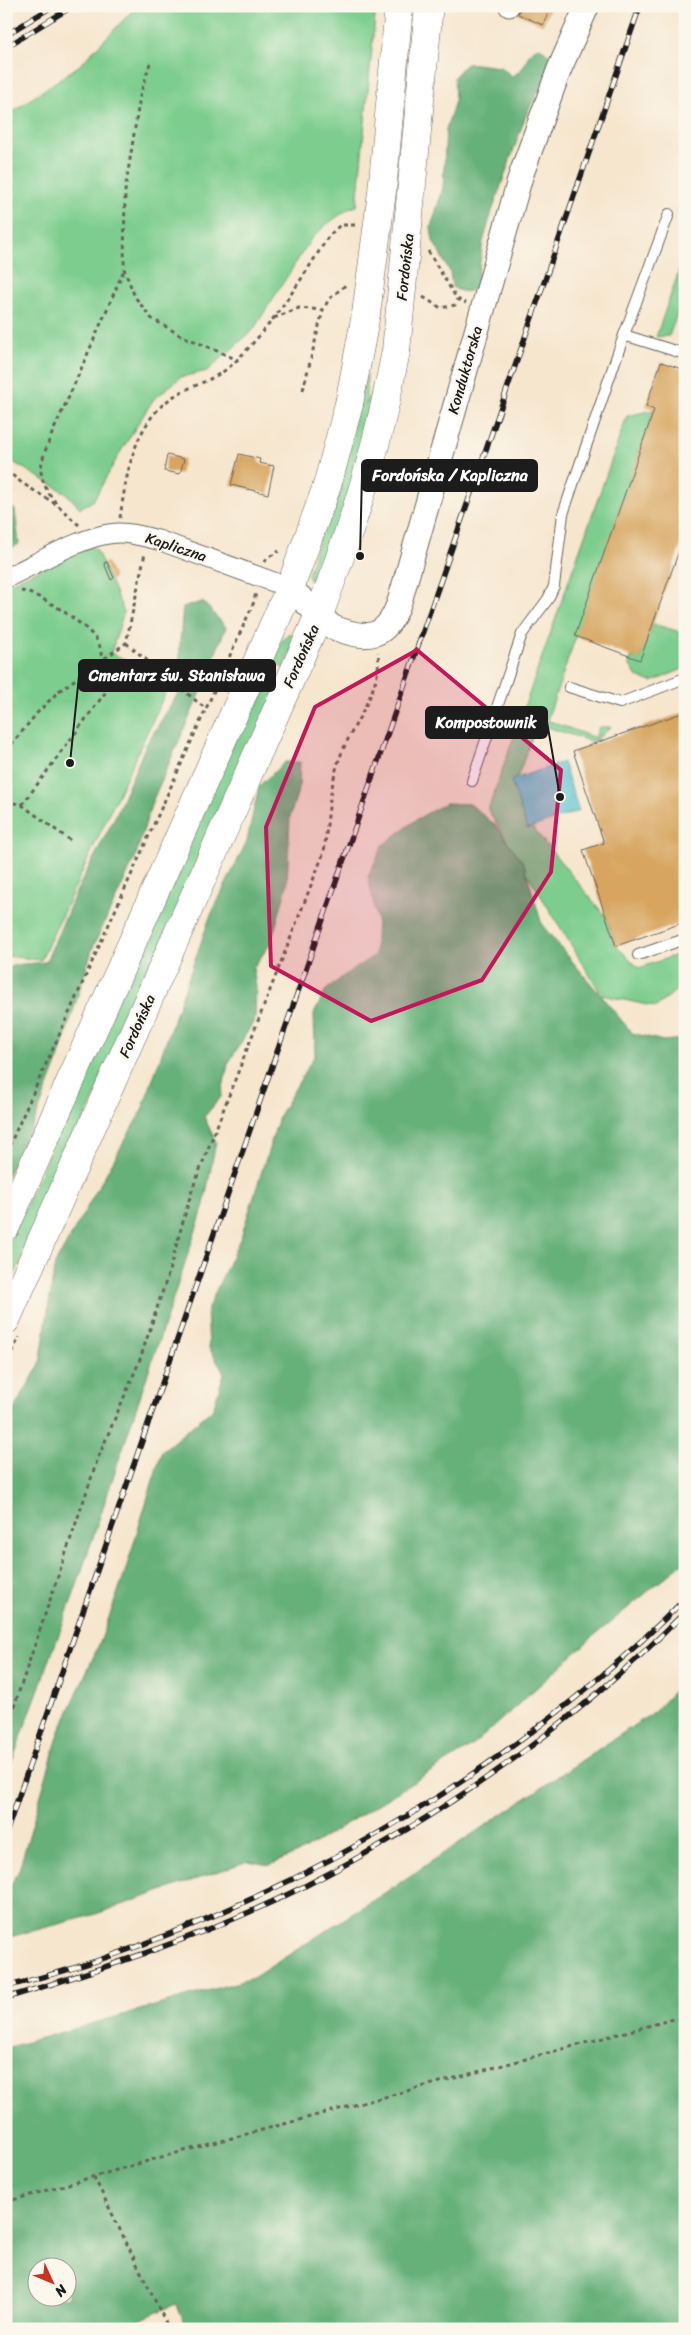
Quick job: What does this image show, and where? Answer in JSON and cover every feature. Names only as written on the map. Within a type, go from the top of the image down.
[{"type":"main road","name":"Fordońska","points":[[6,1226],[290,588],[327,486],[349,404],[366,314],[382,192],[399,6]]},
{"type":"main road","name":"Fordońska","points":[[13,1327],[319,615],[364,484],[376,442],[396,351],[429,6]]},
{"type":"street","name":"Konduktorska","points":[[375,634],[386,628],[396,614],[509,212],[532,142],[559,70],[587,6]]},
{"type":"street","name":"Kapliczna","points":[[12,585],[93,537],[117,533],[148,537],[290,588]]},
{"type":"street","points":[[290,588],[332,626],[365,635],[375,634]]},
{"type":"lane","points":[[472,780],[522,634],[548,599],[554,586],[563,514],[624,335],[669,214]]},
{"type":"lane","points":[[624,335],[685,354]]},
{"type":"lane","points":[[568,687],[620,703],[685,678]]},
{"type":"lane","points":[[638,954],[685,939]]},
{"type":"path","points":[[93,537],[60,506],[48,491],[41,469],[60,416],[124,270],[126,191],[140,96],[150,63]]},
{"type":"path","points":[[117,533],[127,470],[141,432],[154,413],[166,402],[182,392],[225,372],[238,360],[273,318],[328,237],[340,225],[359,225]]},
{"type":"path","points":[[424,247],[436,261],[446,283],[458,299],[483,306]]},
{"type":"path","points":[[124,270],[135,297],[152,318],[180,335],[238,360]]},
{"type":"path","points":[[273,318],[299,308],[323,310]]},
{"type":"path","points":[[6,470],[22,483],[60,506]]},
{"type":"path","points":[[6,752],[38,712],[59,692],[126,643],[148,537]]},
{"type":"path","points":[[6,1153],[254,602],[258,577],[267,558]]},
{"type":"path","points":[[12,585],[39,598],[87,630],[98,642],[102,662]]},
{"type":"path","points":[[6,1730],[98,1458],[139,1362],[167,1278],[192,1190],[324,852],[328,811],[338,761],[348,737],[369,698],[376,676],[379,659],[375,634]]},
{"type":"path","points":[[126,643],[206,709]]},
{"type":"path","points":[[22,805],[108,689],[110,664],[102,662]]},
{"type":"path","points":[[6,801],[22,805],[71,841]]},
{"type":"path","points":[[6,1367],[13,1327]]},
{"type":"path","points":[[6,2202],[685,2016]]},
{"type":"path","points":[[94,2177],[169,2329]]},
{"type":"highlighted area","points":[[417,650],[561,770],[551,872],[482,980],[371,1021],[271,966],[266,827],[315,707]]},
{"type":"green space","points":[[137,6],[376,6],[357,206],[350,208],[327,224],[311,239],[253,330],[207,371],[181,377],[153,400],[93,501],[80,508],[66,493],[6,458],[6,116],[80,65]]},
{"type":"green space","points":[[540,47],[550,56],[547,73],[526,115],[491,214],[483,242],[476,288],[467,292],[461,291],[452,287],[450,272],[433,241],[431,227],[443,188],[446,129],[455,101],[454,77],[467,63],[500,67],[512,76],[518,73],[531,52]]},
{"type":"green space","points":[[685,254],[685,292],[669,336],[656,337]]},
{"type":"green space","points":[[380,372],[358,474],[320,578],[310,582],[308,575],[367,374],[366,405]]},
{"type":"green space","points":[[654,410],[547,720],[595,738],[599,727],[611,727],[596,740],[590,741],[537,724],[517,778],[511,780],[528,829],[532,827],[606,917],[616,946],[639,968],[685,952],[685,983],[656,1007],[602,995],[488,810],[627,416]]},
{"type":"green space","points":[[6,501],[15,510],[19,544],[6,551]]},
{"type":"green space","points":[[87,547],[96,549],[124,612],[111,653],[171,681],[41,960],[6,956],[6,585]]},
{"type":"green space","points":[[203,602],[226,627],[196,702],[152,802],[135,858],[93,947],[56,1066],[33,1125],[6,1178],[6,970],[14,965],[46,962],[77,890],[114,819],[146,745],[179,692],[183,607]]},
{"type":"green space","points":[[653,624],[677,631],[685,636],[685,668],[652,682],[637,677],[629,664],[631,657],[640,659]]},
{"type":"green space","points":[[289,633],[295,638],[284,668],[269,661],[280,643]]},
{"type":"green space","points":[[264,672],[282,679],[6,1294],[6,1250]]},
{"type":"green space","points":[[285,762],[300,762],[299,787],[290,817],[287,885],[271,943],[253,968],[256,987],[255,1019],[228,1064],[221,1097],[204,1117],[216,1142],[203,1209],[76,1588],[6,1778],[6,1423],[40,1364],[55,1264],[142,1110],[210,917],[247,841],[259,786]]},
{"type":"green space","points":[[446,803],[470,804],[495,825],[524,864],[542,925],[632,1033],[663,1041],[683,1039],[685,1035],[685,1561],[596,1634],[472,1746],[302,1851],[270,1865],[248,1861],[93,1915],[6,1938],[6,1895],[19,1870],[59,1733],[101,1640],[125,1572],[162,1451],[213,1409],[224,1373],[209,1348],[207,1310],[241,1237],[280,1114],[315,1055],[314,1014],[325,991],[346,974],[375,955],[377,920],[368,877],[383,845],[417,819]]},
{"type":"green space","points":[[685,1679],[685,2329],[187,2329],[176,2304],[119,2329],[6,2329],[6,2048],[253,1978],[386,1892],[654,1712]]},
{"type":"water","points":[[563,762],[579,811],[527,829],[511,780]]},
{"type":"building","points":[[521,6],[551,6],[543,25],[518,14]]},
{"type":"building","points":[[661,362],[685,370],[685,534],[640,660],[575,636],[654,410],[646,406]]},
{"type":"building","points":[[239,454],[260,459],[259,463],[274,466],[268,494],[231,485]]},
{"type":"building","points":[[167,455],[184,459],[180,474],[164,471]]},
{"type":"building","points":[[107,562],[114,578],[111,580],[104,563]]},
{"type":"building","points":[[685,712],[685,922],[616,946],[583,850],[604,843],[573,751]]},
{"type":"railway","points":[[6,35],[53,6]]},
{"type":"railway","points":[[6,47],[73,6]]},
{"type":"railway","points":[[6,1833],[640,6]]},
{"type":"railway","points":[[6,1987],[90,1963],[183,1929],[262,1894],[339,1855],[414,1812],[486,1765],[556,1713],[622,1658],[685,1599]]},
{"type":"railway","points":[[6,1998],[81,1975],[194,1935],[267,1904],[355,1859],[406,1830],[456,1798],[552,1730],[643,1653],[685,1612]]},
{"type":"place","name":"Fordońska / Kapliczna","points":[[360,556]]},
{"type":"place","name":"Cmentarz św. Stanisława","points":[[70,763]]},
{"type":"place","name":"Kompostownik","points":[[560,797]]}]
